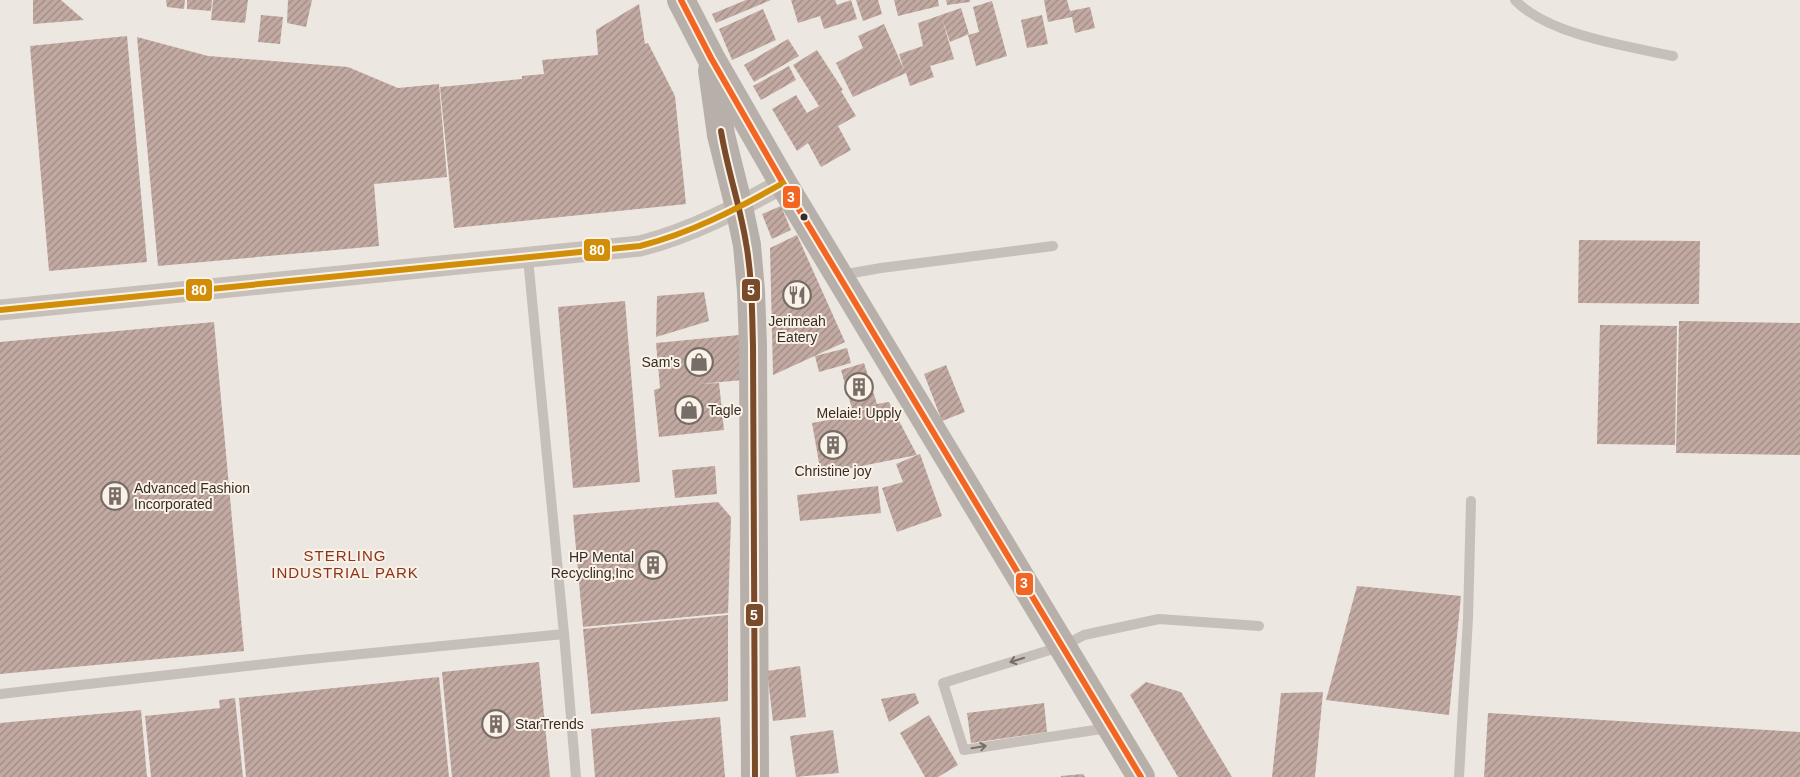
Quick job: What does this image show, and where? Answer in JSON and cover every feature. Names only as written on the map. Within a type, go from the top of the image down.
[{"type":"main road","points":[[681,0],[710,58],[783,183],[1142,777]]},
{"type":"main road","points":[[710,58],[721,135],[739,207],[746,245],[753,346],[755,777]]},
{"type":"street","points":[[0,310],[640,246],[695,228],[783,183]]},
{"type":"lane","points":[[1514,0],[1543,20],[1583,36],[1673,56]]},
{"type":"lane","points":[[839,275],[1053,246]]},
{"type":"lane","points":[[528,258],[576,777]]},
{"type":"lane","points":[[1460,777],[1468,618],[1471,501]]},
{"type":"lane","points":[[1112,727],[964,750],[943,683],[1063,646],[1084,635],[1159,620],[1259,626]]},
{"type":"lane","points":[[0,694],[301,660],[564,634]]},
{"type":"building","points":[[33,0],[61,0],[84,20],[33,24]]},
{"type":"building","points":[[166,0],[185,0],[184,9],[167,7]]},
{"type":"building","points":[[187,0],[212,0],[211,11],[187,9]]},
{"type":"building","points":[[213,0],[248,0],[245,23],[211,20]]},
{"type":"building","points":[[288,0],[312,0],[306,27],[287,23]]},
{"type":"building","points":[[746,0],[771,0],[716,23],[712,14]]},
{"type":"building","points":[[791,0],[835,0],[837,5],[851,0],[857,19],[824,29],[820,16],[798,23]]},
{"type":"building","points":[[856,0],[878,0],[882,14],[863,21]]},
{"type":"building","points":[[894,0],[938,0],[939,6],[898,16]]},
{"type":"building","points":[[946,0],[970,0],[970,2],[947,5]]},
{"type":"building","points":[[1044,0],[1067,0],[1070,11],[1090,7],[1095,28],[1075,33],[1072,17],[1048,22]]},
{"type":"building","points":[[992,1],[1007,56],[976,66],[968,35],[979,32],[973,7]]},
{"type":"building","points":[[639,4],[645,44],[648,43],[675,96],[686,204],[454,228],[440,87],[522,79],[522,76],[544,74],[542,60],[598,55],[596,30]]},
{"type":"building","points":[[961,8],[969,34],[950,42],[942,19],[954,59],[930,66],[934,77],[910,86],[906,73],[853,97],[836,63],[863,48],[858,36],[884,24],[904,70],[899,54],[923,46],[918,23]]},
{"type":"building","points":[[763,9],[776,40],[732,60],[719,29]]},
{"type":"building","points":[[261,15],[283,17],[280,44],[258,42]]},
{"type":"building","points":[[1042,15],[1048,44],[1027,48],[1021,20]]},
{"type":"building","points":[[127,36],[147,262],[49,271],[30,46]]},
{"type":"building","points":[[137,37],[208,56],[348,67],[398,88],[439,84],[447,177],[374,184],[379,246],[158,266]]},
{"type":"building","points":[[788,39],[799,56],[754,82],[744,65]]},
{"type":"building","points":[[817,50],[843,90],[841,91],[856,116],[838,126],[851,150],[821,167],[808,143],[797,151],[772,109],[796,95],[807,113],[819,106],[793,65]]},
{"type":"building","points":[[789,66],[796,80],[761,100],[753,86]]},
{"type":"building","points":[[781,206],[791,230],[772,239],[762,214]]},
{"type":"building","name":"Jerimeah Eatery","points":[[797,235],[845,342],[773,375],[770,248]]},
{"type":"building","points":[[1579,240],[1700,241],[1699,304],[1578,303]]},
{"type":"building","points":[[704,292],[709,321],[656,337],[657,296]]},
{"type":"building","points":[[625,301],[640,482],[573,488],[558,307]]},
{"type":"building","points":[[1679,321],[1800,323],[1800,455],[1676,453]]},
{"type":"building","name":"Advanced Fashion Incorporated","points":[[214,322],[244,651],[0,674],[0,342]]},
{"type":"building","points":[[1600,325],[1677,326],[1675,445],[1597,444]]},
{"type":"building","points":[[739,335],[743,380],[699,384],[719,383],[724,430],[659,437],[654,390],[660,388],[656,343]]},
{"type":"building","points":[[847,348],[851,363],[819,372],[815,356]]},
{"type":"building","points":[[864,363],[877,404],[889,402],[917,455],[821,474],[812,423],[845,417],[873,406],[853,412],[841,370]]},
{"type":"building","points":[[946,365],[965,412],[942,421],[924,374]]},
{"type":"building","points":[[920,454],[942,516],[897,532],[882,488],[903,482],[896,464]]},
{"type":"building","points":[[715,466],[717,494],[675,498],[672,470]]},
{"type":"building","points":[[878,486],[881,513],[800,521],[797,495]]},
{"type":"building","name":"HP Mental Recycling,Inc","points":[[718,502],[731,517],[728,613],[583,627],[573,515]]},
{"type":"building","points":[[1357,586],[1461,596],[1449,715],[1326,700]]},
{"type":"building","points":[[728,615],[728,701],[591,714],[583,629]]},
{"type":"building","name":"StarTrends","points":[[539,662],[550,777],[452,777],[442,672]]},
{"type":"building","points":[[800,666],[806,717],[773,721],[767,671]]},
{"type":"building","points":[[439,677],[449,777],[246,777],[239,698]]},
{"type":"building","points":[[1146,682],[1181,692],[1232,777],[1178,777],[1130,695]]},
{"type":"building","points":[[1323,692],[1315,777],[1272,777],[1281,693]]},
{"type":"building","points":[[915,693],[919,703],[889,722],[881,699]]},
{"type":"building","points":[[235,698],[243,777],[151,777],[145,716],[220,708],[219,700]]},
{"type":"building","points":[[1044,703],[1047,732],[971,743],[967,713]]},
{"type":"building","points":[[141,710],[147,777],[0,777],[0,723]]},
{"type":"building","points":[[1488,713],[1800,732],[1800,777],[1484,777]]},
{"type":"building","points":[[929,715],[958,765],[938,777],[925,777],[900,733]]},
{"type":"building","points":[[720,717],[725,777],[595,777],[591,729]]},
{"type":"building","points":[[833,730],[839,773],[796,777],[790,736]]},
{"type":"building","points":[[1083,774],[1085,777],[1061,777],[1061,776]]},
{"type":"transit line","name":"3","points":[[681,0],[711,58],[783,183],[1141,777]]},
{"type":"transit line","name":"5","points":[[721,131],[748,255],[751,294],[753,346],[755,777]]},
{"type":"transit line","name":"80","points":[[0,310],[640,246],[696,227],[783,183]]},
{"type":"place","name":"Jerimeah Eatery","points":[[797,295]]},
{"type":"place","name":"Sam's","points":[[699,362]]},
{"type":"place","name":"Melaie! Upply","points":[[859,387]]},
{"type":"place","name":"Tagle","points":[[689,410]]},
{"type":"place","name":"Christine joy","points":[[833,445]]},
{"type":"place","name":"Advanced Fashion Incorporated","points":[[115,496]]},
{"type":"place","name":"HP Mental Recycling,Inc","points":[[653,565]]},
{"type":"place","name":"StarTrends","points":[[496,724]]},
{"type":"district","name":"STERLING INDUSTRIAL PARK","points":[[345,564]]}]
